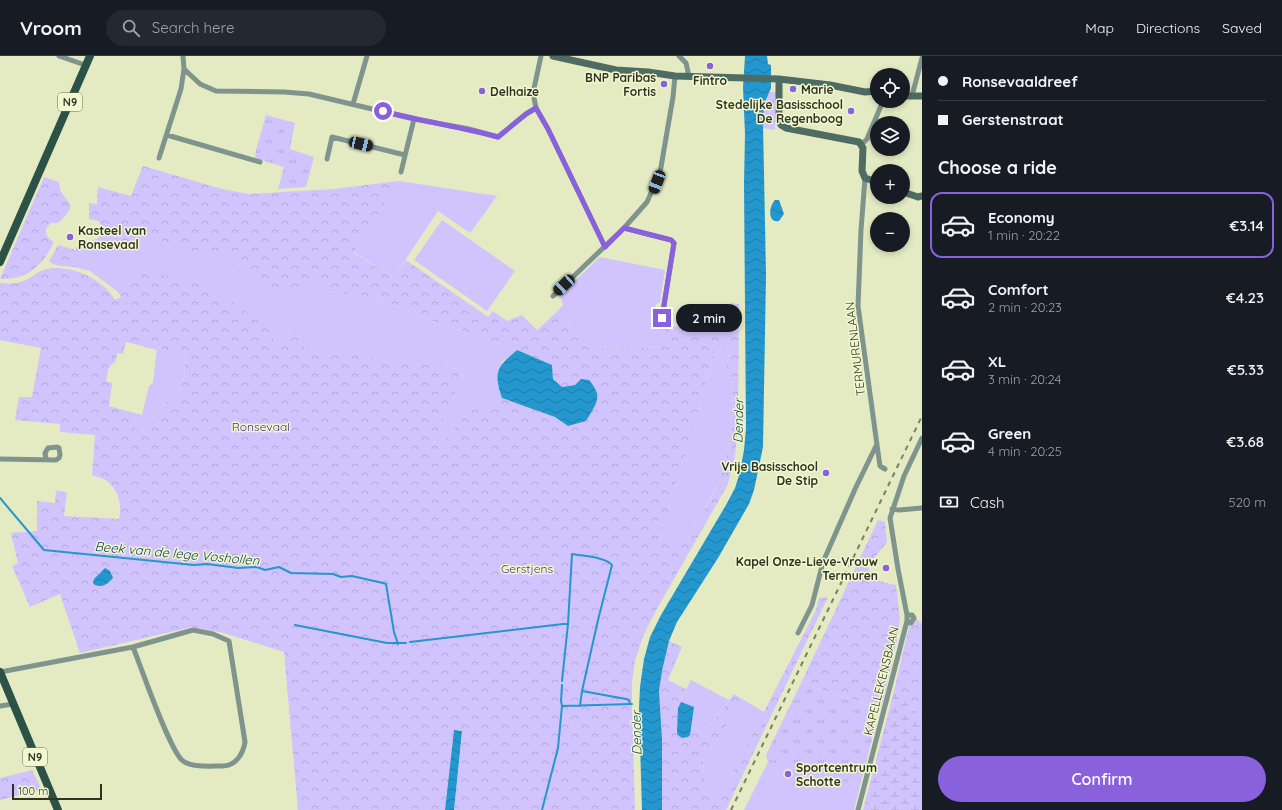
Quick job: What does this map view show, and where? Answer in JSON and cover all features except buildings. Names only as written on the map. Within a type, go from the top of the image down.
[{"type":"main road","name":"N9","points":[[0,262],[90,56]]},
{"type":"main road","name":"N9","points":[[0,672],[58,810]]},
{"type":"street","points":[[59,56],[85,65]]},
{"type":"street","points":[[159,158],[181,90],[184,69],[183,56]]},
{"type":"street","points":[[353,104],[367,56]]},
{"type":"street","points":[[541,56],[533,93],[536,108],[548,129],[605,247]]},
{"type":"street","points":[[553,56],[616,70],[648,72],[674,76],[776,79],[830,85],[865,92],[870,92]]},
{"type":"street","points":[[679,56],[686,63],[689,76]]},
{"type":"street","points":[[922,58],[912,96],[922,96]]},
{"type":"street","points":[[184,69],[200,84],[216,91],[284,92],[308,94],[414,119],[469,129],[498,137],[526,114],[536,108]]},
{"type":"street","points":[[553,296],[624,228],[647,202],[660,173],[673,97],[674,76]]},
{"type":"street","points":[[776,79],[779,121],[781,126],[859,142],[862,144]]},
{"type":"street","points":[[862,144],[867,139],[879,108]]},
{"type":"street","points":[[401,172],[414,119]]},
{"type":"street","points":[[167,134],[260,162]]},
{"type":"street","points":[[327,159],[332,137],[405,155]]},
{"type":"street","points":[[862,144],[862,171],[865,178],[870,180]]},
{"type":"street","name":"TERMURENLAAN","points":[[865,178],[860,230],[858,306],[880,466],[885,469]]},
{"type":"street","points":[[910,194],[918,197],[922,196]]},
{"type":"street","points":[[624,228],[671,240],[674,243],[662,318]]},
{"type":"street","name":"KAPELLEKENSBAAN","points":[[858,810],[907,621],[890,522],[892,509],[904,476],[922,438]]},
{"type":"street","points":[[798,633],[812,605],[823,562],[851,497],[877,445]]},
{"type":"street","points":[[0,459],[46,459]]},
{"type":"street","points":[[892,509],[899,510],[922,508]]},
{"type":"street","points":[[0,672],[133,647],[193,630],[213,634],[229,640],[245,742],[244,750],[234,763],[226,766],[192,765],[183,761],[177,754],[168,735],[133,647]]},
{"type":"street","points":[[0,706],[13,704]]},
{"type":"green space","points":[[769,92],[776,92],[775,130],[763,128],[764,104]]},
{"type":"green space","points":[[266,115],[295,123],[290,149],[314,157],[306,187],[278,189],[284,167],[255,158]]},
{"type":"green space","points":[[143,166],[222,189],[249,194],[334,189],[399,181],[353,253],[394,277],[406,260],[488,317],[493,311],[507,321],[522,315],[537,330],[559,310],[583,345],[603,349],[667,347],[662,326],[729,328],[731,303],[739,304],[738,424],[735,456],[728,484],[658,607],[643,636],[635,661],[632,683],[632,705],[635,810],[454,810],[462,731],[454,730],[445,810],[298,810],[284,652],[224,633],[192,627],[80,653],[60,594],[30,607],[12,566],[18,563],[11,533],[37,531],[37,501],[55,503],[56,490],[67,493],[64,516],[119,519],[120,503],[117,494],[111,485],[105,480],[92,475],[95,435],[60,432],[60,424],[15,420],[19,397],[32,397],[41,348],[0,340],[0,283],[19,282],[30,278],[43,270],[63,268],[84,274],[93,279],[102,285],[115,300],[121,297],[118,292],[124,282],[149,272],[202,284],[230,300],[270,330],[268,338],[282,341],[292,327],[298,324],[302,328],[299,343],[305,348],[465,370],[433,444],[441,447],[462,419],[472,409],[502,398],[555,417],[568,426],[575,385],[562,387],[553,379],[552,365],[517,350],[421,317],[383,300],[365,296],[318,291],[318,282],[298,281],[298,291],[281,293],[253,277],[228,257],[192,254],[167,245],[156,236],[147,233],[125,254],[115,259],[109,259],[110,250],[122,239],[102,228],[99,221],[89,219],[89,203],[97,204],[98,187],[131,196]],"holes":[[[126,342],[157,350],[158,346],[165,351],[186,354],[184,378],[178,395],[161,408],[142,432],[135,428],[134,413],[109,406],[112,383],[106,381],[109,367],[116,361],[117,353],[123,354]],[[729,345],[726,375],[732,380],[733,404],[727,451],[718,483],[704,510],[682,543],[659,541],[713,357],[718,350]]]},
{"type":"green space","points":[[44,177],[59,182],[63,195],[69,202],[70,210],[58,223],[51,223],[48,225],[46,233],[54,242],[39,265],[33,270],[19,277],[0,279]]},
{"type":"green space","points":[[399,181],[497,196],[470,233],[438,211],[394,277],[353,252]]},
{"type":"green space","points":[[442,220],[515,271],[487,311],[414,260]]},
{"type":"green space","points":[[102,228],[122,239],[110,250],[124,254],[147,233],[156,236],[167,245],[205,255],[228,257],[253,277],[318,282],[318,291],[365,296],[383,300],[421,317],[517,350],[502,362],[497,383],[502,398],[472,409],[458,424],[442,447],[433,444],[465,370],[305,348],[299,343],[302,328],[292,327],[282,341],[268,338],[125,282],[118,292],[90,271],[75,267],[84,241],[92,243],[100,236]]},
{"type":"green space","points":[[78,242],[83,244],[75,267],[57,265],[49,261],[58,245],[76,250]]},
{"type":"green space","points":[[600,257],[665,270],[660,302],[656,304],[653,318],[661,319],[667,347],[603,349],[583,345],[559,310],[563,305],[560,295]]},
{"type":"green space","points":[[730,345],[726,374],[732,380],[732,416],[727,451],[718,483],[709,501],[682,544],[659,541],[713,357],[718,350]]},
{"type":"green space","points":[[157,346],[165,351],[186,353],[184,378],[178,395],[161,408],[142,432],[135,428],[134,413],[142,415],[149,386],[153,383]]},
{"type":"green space","points":[[878,520],[885,522],[887,542],[868,566],[875,578],[882,582],[896,585],[900,618],[898,637],[881,709],[801,683]]},
{"type":"green space","points":[[828,597],[726,810],[662,810],[662,739],[659,691],[669,641],[682,647],[668,680],[686,689],[681,700],[693,703],[690,729],[705,732],[734,694],[744,700],[703,761],[705,788],[721,796],[816,610],[819,598]]},
{"type":"green space","points":[[912,614],[922,624],[922,718],[894,691]]},
{"type":"green space","points":[[691,680],[729,700],[705,732],[689,729],[681,700]]},
{"type":"green space","points":[[801,683],[871,706],[865,725],[875,728],[860,786],[768,762],[766,755]]},
{"type":"green space","points":[[894,691],[922,718],[922,810],[863,810]]},
{"type":"green space","points":[[744,700],[764,712],[721,797],[705,788],[703,761]]},
{"type":"green space","name":"Sportcentrum Schotte","points":[[768,762],[860,786],[854,810],[744,810]]},
{"type":"green space","points":[[32,770],[42,790],[0,800],[0,778]]},
{"type":"water","points":[[745,56],[767,56],[768,64],[771,65],[771,88],[764,104],[763,123],[766,275],[763,447],[754,490],[749,504],[718,558],[677,622],[669,641],[659,691],[662,739],[662,810],[642,810],[639,708],[644,659],[650,637],[661,615],[735,488],[744,450],[746,428],[745,134],[743,87]]},
{"type":"water","points":[[775,200],[779,200],[784,214],[779,221],[772,219],[770,214],[771,206]]},
{"type":"water","points":[[517,350],[552,365],[553,379],[562,387],[575,385],[581,379],[589,380],[596,391],[597,400],[586,421],[568,426],[555,417],[502,398],[498,382],[499,371],[505,361]]},
{"type":"water","points":[[105,568],[110,571],[113,578],[105,585],[95,585],[93,583],[94,579]]},
{"type":"water","points":[[681,702],[694,707],[690,735],[682,738],[677,733],[678,708]]},
{"type":"water","points":[[454,730],[462,731],[454,810],[445,810]]},
{"type":"waterway","name":"Beek van de lege Voshollen","points":[[0,498],[44,550],[194,565],[207,564],[238,568],[257,567],[265,570],[279,567],[291,573],[333,574],[341,577],[352,576],[386,584],[394,632],[398,644]]},
{"type":"waterway","points":[[568,624],[572,554],[587,556],[609,562],[612,565],[582,691]]},
{"type":"waterway","name":"Beek van de lege Voshollen","points":[[410,642],[568,624],[562,681]]},
{"type":"waterway","name":"Beek van de lege Voshollen","points":[[295,625],[387,643],[406,643]]},
{"type":"waterway","name":"Beek van de lege Voshollen","points":[[562,685],[562,706],[632,704]]},
{"type":"waterway","points":[[580,706],[582,691],[626,699],[629,700],[630,704]]},
{"type":"waterway","points":[[542,810],[558,748],[562,706]]},
{"type":"railway","points":[[731,810],[922,416]]},
{"type":"place","name":"Fintro","points":[[710,66]]},
{"type":"place","name":"BNP Paribas Fortis","points":[[664,84]]},
{"type":"place","name":"Marie","points":[[793,89]]},
{"type":"place","name":"Delhaize","points":[[482,91]]},
{"type":"place","name":"Stedelijke Basisschool De Regenboog","points":[[851,111]]},
{"type":"place","name":"Kasteel van Ronsevaal","points":[[70,237]]},
{"type":"place","name":"Vrije Basisschool De Stip","points":[[826,473]]},
{"type":"place","name":"Kapel Onze-Lieve-Vrouw Termuren","points":[[886,568]]},
{"type":"place","name":"Sportcentrum Schotte","points":[[788,774]]},
{"type":"route","points":[[383,111],[414,119],[469,129],[498,137],[526,114],[536,108],[548,129],[605,247],[624,228],[671,240],[674,243],[662,318]]},
{"type":"water label","name":"Dender","points":[[738,421]]},
{"type":"water label","name":"Dender","points":[[636,733]]},
{"type":"park label","name":"Ronsevaal","points":[[261,426]]},
{"type":"park label","name":"Gerstjens","points":[[527,568]]}]
